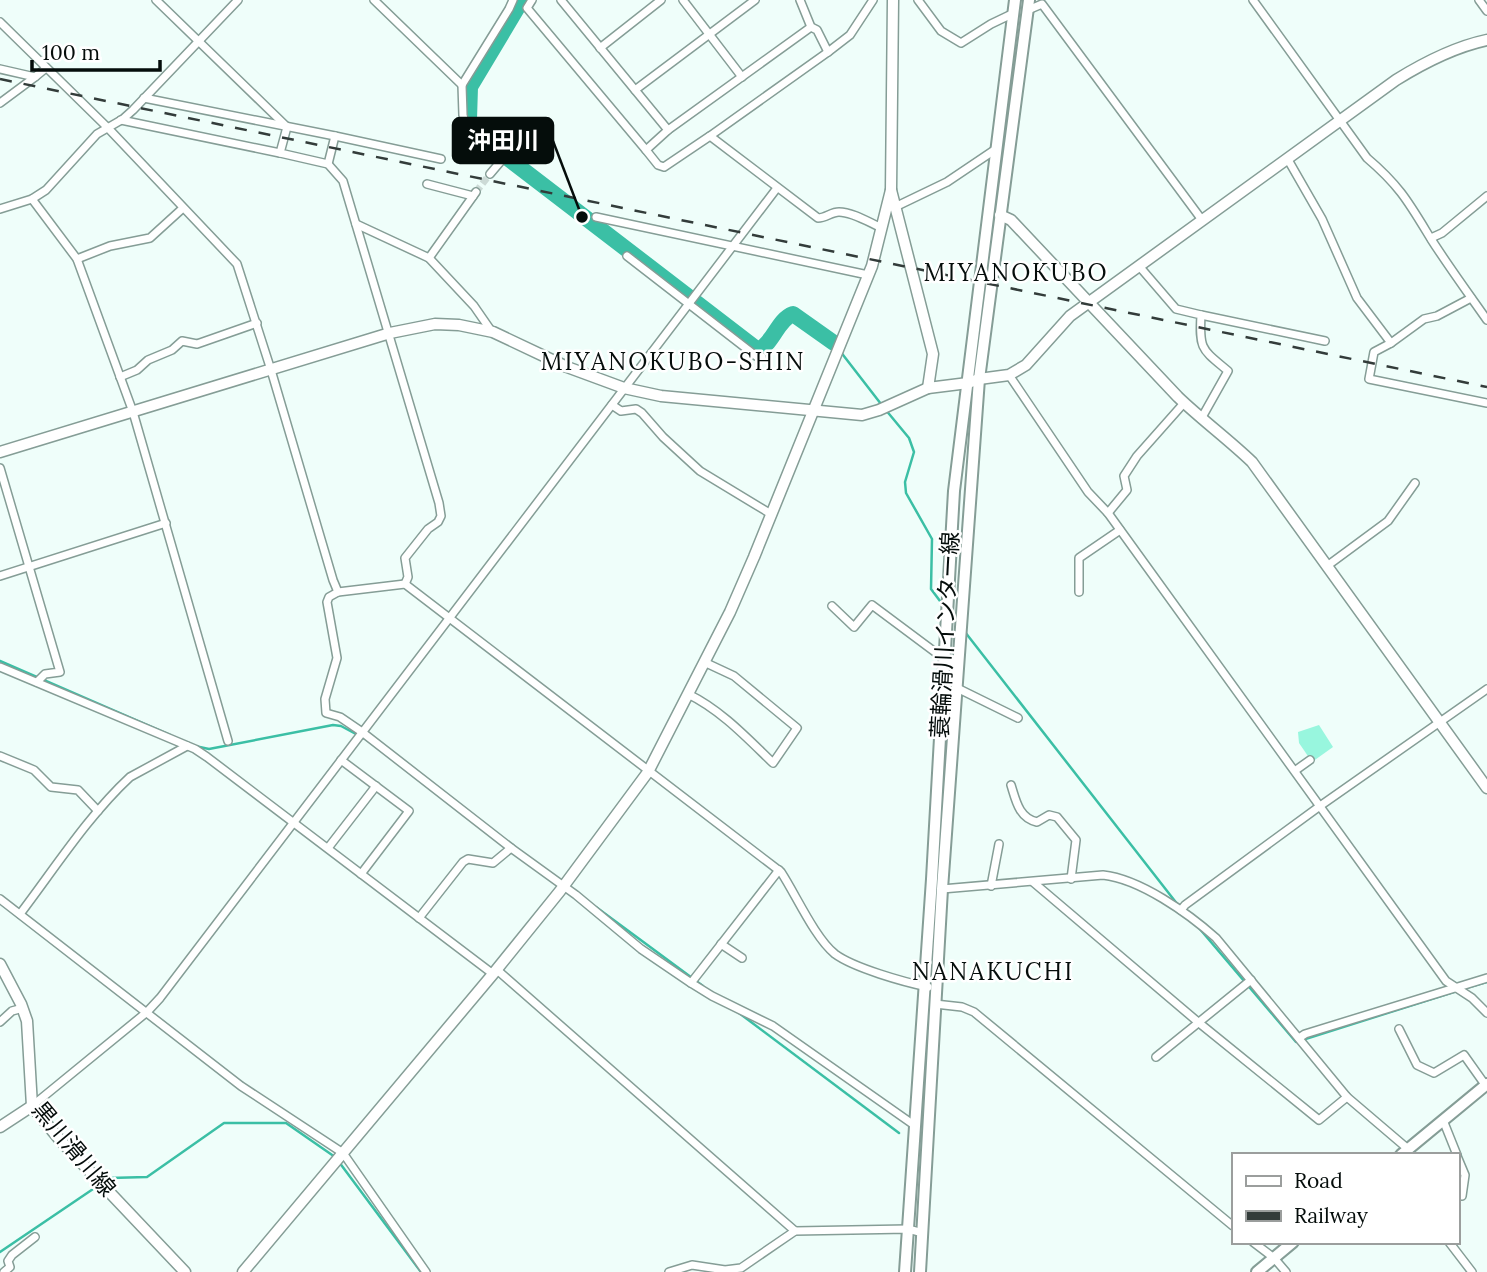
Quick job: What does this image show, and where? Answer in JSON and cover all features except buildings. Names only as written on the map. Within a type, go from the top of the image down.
[{"type":"main road","name":"蓑輪滑川インター線","points":[[920,1272],[934,1004],[930,987],[943,658],[954,491],[1015,0]]},
{"type":"main road","name":"蓑輪滑川インター線","points":[[905,1272],[914,1125],[942,889],[979,379],[1028,5]]},
{"type":"main road","points":[[1404,1152],[1486,1085]]},
{"type":"main road","points":[[1257,1272],[1291,1244]]},
{"type":"street","points":[[156,0],[287,127]]},
{"type":"street","points":[[0,209],[32,199],[46,190],[97,134],[121,120],[238,0]]},
{"type":"street","points":[[374,0],[462,85]]},
{"type":"street","points":[[490,174],[501,161],[468,135],[463,115],[462,85],[513,0]]},
{"type":"street","points":[[532,0],[527,8],[657,165],[664,167],[850,35],[873,0]]},
{"type":"street","points":[[600,48],[661,0]]},
{"type":"street","points":[[683,0],[742,77]]},
{"type":"street","points":[[635,90],[755,0]]},
{"type":"street","points":[[800,0],[811,27],[817,30],[828,52]]},
{"type":"street","points":[[243,1272],[564,886],[648,772],[730,612],[868,275],[882,228],[891,190],[893,0]]},
{"type":"street","points":[[918,0],[941,31],[961,43],[1014,13]]},
{"type":"street","points":[[1253,0],[1367,158],[1391,178],[1411,203],[1431,238],[1487,320]]},
{"type":"street","points":[[1479,0],[1487,11]]},
{"type":"street","points":[[566,2],[668,130]]},
{"type":"street","points":[[1028,5],[1042,4],[1202,220]]},
{"type":"street","points":[[0,22],[108,128],[237,264],[338,592]]},
{"type":"street","points":[[646,150],[668,130],[811,27]]},
{"type":"street","points":[[0,452],[390,333],[435,324],[459,325],[493,332],[567,367],[624,388],[661,396],[814,411],[862,415],[884,408],[928,387],[1009,375],[1026,365],[1070,316],[1339,120],[1426,61],[1470,43],[1487,40]]},
{"type":"street","points":[[0,103],[46,68]]},
{"type":"street","points":[[0,69],[35,77]]},
{"type":"street","points":[[144,98],[441,159]]},
{"type":"street","points":[[121,120],[328,164],[343,180],[390,333],[441,516],[405,558],[408,577],[405,584]]},
{"type":"street","points":[[280,153],[287,127]]},
{"type":"street","points":[[328,164],[335,136]]},
{"type":"street","points":[[710,136],[818,218],[836,212],[844,213],[882,228]]},
{"type":"street","points":[[895,207],[947,182],[997,148]]},
{"type":"street","points":[[1287,158],[1322,219],[1357,298],[1391,343]]},
{"type":"street","points":[[427,184],[475,194],[429,258]]},
{"type":"street","points":[[0,1127],[32,1106],[147,1012],[160,998],[777,188]]},
{"type":"street","points":[[891,190],[933,354],[928,387]]},
{"type":"street","points":[[1431,238],[1442,233],[1487,196]]},
{"type":"street","points":[[32,199],[77,259],[133,412],[228,741]]},
{"type":"street","points":[[77,259],[110,246],[150,238],[183,208]]},
{"type":"street","points":[[1000,215],[1010,220],[1184,403],[1228,438],[1252,463],[1487,788]]},
{"type":"street","points":[[596,217],[868,275]]},
{"type":"street","points":[[356,223],[429,258],[474,306],[493,332]]},
{"type":"street","points":[[627,256],[756,356],[762,357]]},
{"type":"street","points":[[1139,266],[1176,309],[1325,341]]},
{"type":"street","points":[[1471,298],[1437,316],[1424,319],[1374,352],[1369,379],[1487,403]]},
{"type":"street","points":[[1200,315],[1199,341],[1205,352],[1228,371],[1201,419]]},
{"type":"street","points":[[120,377],[137,370],[148,360],[172,350],[182,341],[197,344],[257,323]]},
{"type":"street","points":[[1009,375],[1088,492],[1108,513],[1446,981],[1472,998],[1487,1013]]},
{"type":"street","points":[[1108,513],[1127,490],[1124,476],[1137,456],[1184,403]]},
{"type":"street","points":[[612,405],[621,411],[636,409],[642,413],[663,437],[701,471],[771,514]]},
{"type":"street","points":[[0,468],[60,672],[45,674],[37,682]]},
{"type":"street","points":[[1327,566],[1388,521],[1415,483]]},
{"type":"street","points":[[0,576],[166,523]]},
{"type":"street","points":[[1079,592],[1079,558],[1120,530]]},
{"type":"street","points":[[914,1125],[773,1026],[712,996],[641,949],[564,886],[362,732],[340,717],[326,713],[325,699],[337,658],[327,602],[329,597],[338,592],[405,584],[779,870],[820,937],[836,954],[866,969],[930,987]]},
{"type":"street","points":[[832,606],[854,627],[872,605],[943,658],[958,663]]},
{"type":"street","points":[[688,694],[704,702],[734,725],[773,764],[797,728],[734,676],[704,662]]},
{"type":"street","points":[[0,667],[187,746],[207,757],[419,918],[495,972],[795,1231]]},
{"type":"street","points":[[957,688],[1018,719]]},
{"type":"street","points":[[1181,911],[1185,905],[1320,806],[1487,689]]},
{"type":"street","points":[[20,914],[98,811],[131,777],[187,746]]},
{"type":"street","points":[[0,756],[34,770],[51,787],[78,790],[98,811]]},
{"type":"street","points":[[341,760],[409,811],[361,874]]},
{"type":"street","points":[[1296,770],[1310,760]]},
{"type":"street","points":[[1011,785],[1016,803],[1030,821],[1037,822],[1049,815],[1057,817],[1076,840],[1070,879]]},
{"type":"street","points":[[328,848],[376,786]]},
{"type":"street","points":[[991,886],[999,844]]},
{"type":"street","points":[[419,918],[463,862],[468,859],[493,863],[511,848]]},
{"type":"street","points":[[691,983],[779,870]]},
{"type":"street","points":[[942,889],[1103,875],[1114,876],[1144,889],[1198,922],[1216,938],[1347,1097],[1404,1152]]},
{"type":"street","points":[[1033,882],[1319,1120],[1347,1097]]},
{"type":"street","points":[[0,899],[241,1086],[343,1153],[426,1272]]},
{"type":"street","points":[[721,944],[741,958]]},
{"type":"street","name":"黒川滑川線","points":[[0,964],[27,1021],[32,1106],[60,1140],[185,1272]]},
{"type":"street","points":[[1299,1038],[1487,978]]},
{"type":"street","points":[[1156,1057],[1251,980]]},
{"type":"street","points":[[934,1004],[962,1007],[974,1012],[1232,1225]]},
{"type":"street","points":[[0,1021],[12,1011],[23,1008]]},
{"type":"street","points":[[1399,1029],[1417,1065],[1434,1073],[1464,1055],[1486,1085]]},
{"type":"street","points":[[1443,1120],[1456,1153]]},
{"type":"street","points":[[1459,1161],[1465,1175],[1462,1196]]},
{"type":"street","points":[[669,1272],[691,1265],[742,1270],[795,1231],[908,1229],[923,1233]]},
{"type":"street","points":[[9,1270],[8,1261],[12,1255],[35,1237]]},
{"type":"street","points":[[1256,1244],[1286,1272]]},
{"type":"street","points":[[1451,1244],[1472,1272]]},
{"type":"green space","points":[[1319,725],[1333,747],[1312,762],[1299,743],[1298,732]]},
{"type":"waterway","points":[[522,0],[470,87],[469,119],[475,133],[758,350],[768,342],[783,321],[793,314],[834,343]]},
{"type":"waterway","points":[[840,351],[881,404]]},
{"type":"waterway","points":[[885,409],[909,438],[914,452],[905,482],[906,493],[932,539],[931,589],[943,605]]},
{"type":"waterway","points":[[965,632],[1178,905]]},
{"type":"waterway","points":[[0,661],[170,735]]},
{"type":"waterway","points":[[195,746],[209,749],[333,725],[341,726],[367,740]]},
{"type":"waterway","points":[[596,907],[703,986]]},
{"type":"waterway","points":[[1199,928],[1296,1042],[1457,991]]},
{"type":"waterway","points":[[1463,989],[1487,982]]},
{"type":"waterway","points":[[739,1013],[899,1133]]},
{"type":"waterway","points":[[104,1181],[109,1178],[147,1177],[224,1123],[286,1123],[335,1157]]},
{"type":"waterway","points":[[339,1162],[421,1272]]},
{"type":"waterway","points":[[0,1252],[99,1185]]},
{"type":"tunnel","points":[[476,192],[490,174]]},
{"type":"railway","points":[[0,79],[1487,387]]},
{"type":"place","name":"沖田川","points":[[582,217]]},
{"type":"district","name":"MIYANOKUBO","points":[[1016,273]]},
{"type":"district","name":"MIYANOKUBO-SHIN","points":[[673,362]]},
{"type":"district","name":"NANAKUCHI","points":[[993,972]]}]
